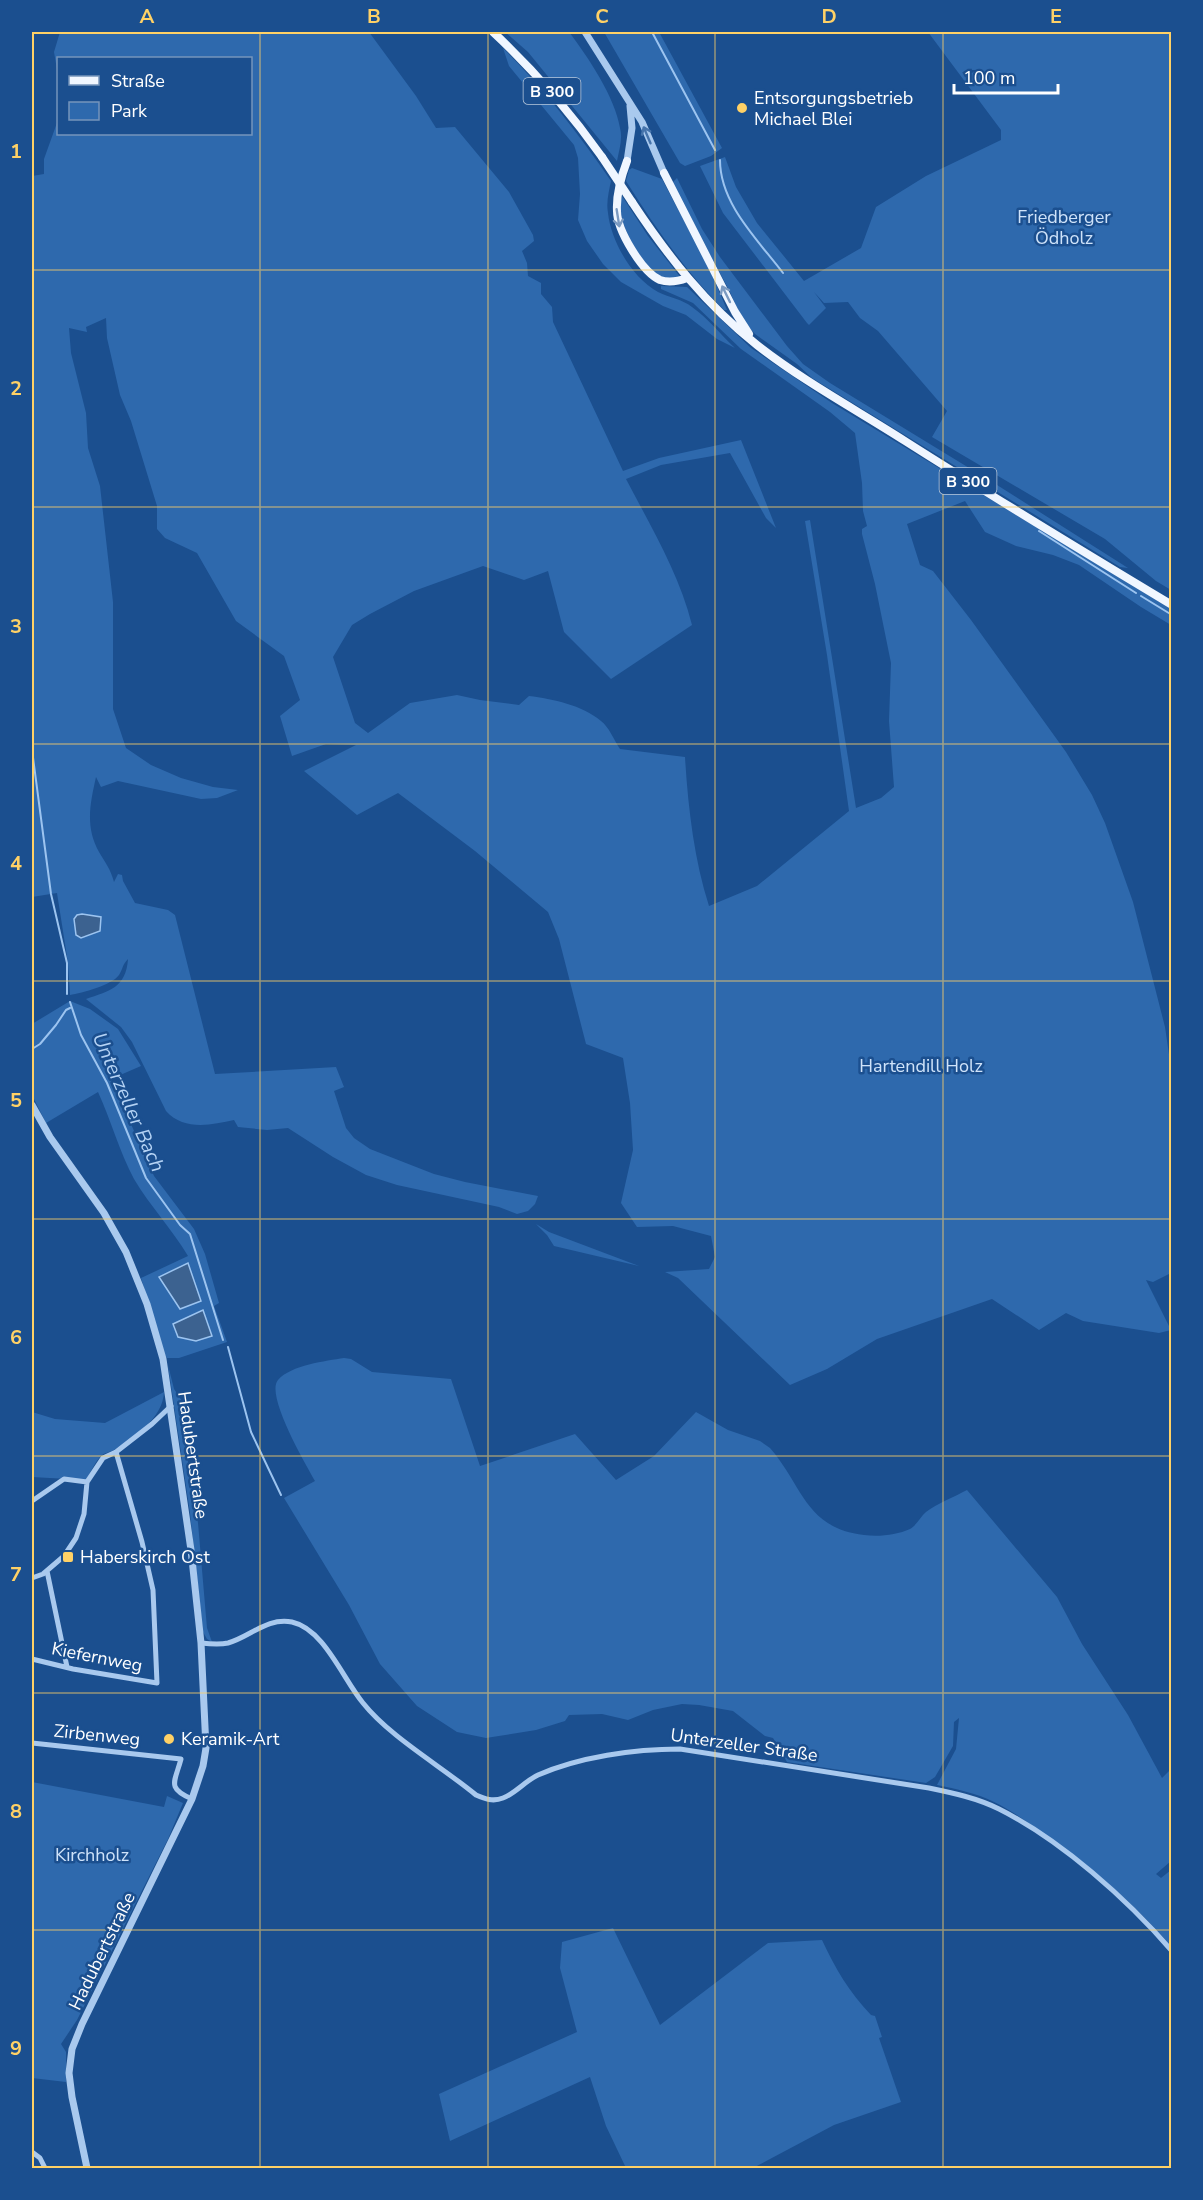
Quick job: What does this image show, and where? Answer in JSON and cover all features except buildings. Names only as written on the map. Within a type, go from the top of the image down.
[{"type":"main road","name":"B 300","points":[[493,32],[522,58],[559,98],[687,278],[756,344],[812,384],[1172,605]]},
{"type":"main road","points":[[627,161],[618,190],[617,212],[619,226],[626,240],[654,277],[674,282],[687,278]]},
{"type":"main road","points":[[664,173],[738,317],[756,344]]},
{"type":"street","points":[[585,32],[628,97],[642,122],[664,173]]},
{"type":"street","points":[[627,161],[632,128],[628,97]]},
{"type":"street","name":"Hadubertstraße","points":[[32,1106],[50,1137],[117,1235],[138,1278],[154,1326],[163,1359],[171,1406],[201,1643],[206,1748],[203,1766],[192,1799],[82,2024],[72,2049],[70,2083],[87,2169]]},
{"type":"street","points":[[32,1578],[46,1571],[64,1556],[76,1538],[84,1514],[87,1482],[103,1458],[116,1452],[153,1424],[171,1406]]},
{"type":"street","name":"Kiefernweg","points":[[32,1659],[110,1676],[157,1683],[153,1590],[142,1542],[116,1452]]},
{"type":"street","points":[[32,1501],[64,1479],[87,1482]]},
{"type":"street","points":[[46,1571],[67,1667]]},
{"type":"street","name":"Unterzeller Straße","points":[[201,1643],[228,1643],[271,1623],[290,1622],[303,1627],[321,1642],[354,1691],[373,1714],[476,1795],[488,1800],[505,1797],[533,1777],[551,1769],[645,1749],[680,1749],[907,1784],[968,1797],[999,1809],[1031,1828],[1070,1856],[1116,1894],[1172,1951]]},
{"type":"street","name":"Zirbenweg","points":[[32,1743],[181,1759],[175,1789],[178,1793],[192,1799]]},
{"type":"street","points":[[32,2152],[40,2158],[45,2169]]},
{"type":"green space","name":"Hartendill Holz","points":[[60,32],[369,32],[416,96],[436,128],[455,127],[509,192],[533,235],[534,241],[522,251],[527,263],[528,276],[541,283],[541,294],[552,307],[553,322],[623,471],[659,458],[741,440],[776,528],[766,518],[730,453],[661,465],[626,479],[672,569],[692,625],[611,679],[564,632],[548,571],[524,580],[483,566],[414,591],[352,625],[333,657],[355,723],[368,733],[410,703],[457,695],[519,705],[529,696],[557,701],[593,715],[609,730],[620,749],[685,757],[692,833],[709,906],[757,886],[849,811],[805,521],[810,520],[856,808],[881,798],[894,787],[889,721],[891,663],[862,534],[862,529],[867,526],[863,511],[862,483],[855,433],[830,412],[741,349],[693,303],[661,289],[661,286],[687,287],[751,348],[832,403],[1171,609],[1171,625],[1079,565],[1053,555],[1016,546],[985,532],[965,501],[907,524],[920,565],[933,571],[971,620],[1066,752],[1092,795],[1105,823],[1133,902],[1165,1027],[1171,1068],[1171,1273],[1153,1282],[1146,1280],[1171,1330],[1159,1333],[1083,1321],[1066,1313],[1039,1330],[992,1299],[877,1339],[827,1369],[790,1385],[678,1278],[665,1272],[709,1269],[715,1257],[711,1236],[673,1226],[637,1227],[621,1203],[633,1150],[630,1103],[623,1058],[586,1044],[559,939],[548,912],[475,851],[398,793],[357,815],[304,771],[356,745],[326,744],[292,756],[280,716],[300,700],[284,656],[236,621],[197,553],[165,538],[157,529],[157,506],[131,421],[120,395],[107,338],[106,318],[86,327],[87,332],[69,328],[71,353],[86,413],[88,448],[100,486],[113,602],[113,709],[126,748],[151,765],[181,778],[213,787],[238,790],[217,798],[201,799],[118,781],[101,787],[96,777],[90,824],[99,852],[114,882],[118,874],[122,875],[135,903],[168,910],[175,915],[215,1074],[336,1067],[344,1087],[334,1091],[346,1128],[354,1138],[370,1149],[434,1174],[538,1196],[535,1204],[528,1211],[517,1214],[499,1207],[397,1185],[366,1175],[288,1128],[267,1130],[238,1127],[234,1120],[207,1125],[189,1124],[181,1122],[166,1111],[132,1042],[121,1027],[86,999],[115,987],[124,976],[128,959],[115,979],[104,985],[70,995],[68,963],[57,893],[32,897],[32,176],[44,174],[44,159],[57,123],[57,135],[252,135],[252,57],[57,57],[57,69],[54,52]]},
{"type":"green space","points":[[505,32],[569,32],[592,65],[613,103],[621,132],[617,161],[528,52]]},
{"type":"green space","points":[[604,32],[659,32],[722,148],[711,156],[685,166],[680,163]]},
{"type":"green space","name":"Friedberger Ödholz","points":[[928,32],[1171,32],[1171,590],[1156,581],[1105,539],[932,437],[947,411],[878,331],[860,318],[848,302],[824,303],[814,292],[826,308],[809,325],[723,213],[700,166],[725,157],[736,187],[757,223],[804,281],[861,248],[876,207],[926,176],[1001,140],[1001,130]]},
{"type":"green space","points":[[503,48],[560,112],[611,181],[608,213],[613,235],[624,258],[649,286],[698,311],[735,348],[717,339],[686,315],[663,306],[621,282],[603,264],[587,241],[578,220],[580,194],[578,158],[574,145],[509,66]]},
{"type":"green space","points":[[632,168],[662,179],[711,272],[727,310],[724,310],[696,280],[648,215],[626,181],[629,170]]},
{"type":"green space","points":[[677,178],[702,229],[720,257],[803,364],[1128,568],[1120,567],[812,378],[797,364],[755,334],[742,320],[730,292],[672,183]]},
{"type":"green space","points":[[622,196],[648,236],[681,278],[663,279],[647,268],[629,238],[619,212]]},
{"type":"green space","points":[[70,1001],[90,1009],[118,1029],[141,1066],[111,1079],[154,1176],[194,1229],[205,1254],[219,1303],[214,1306],[227,1342],[179,1358],[167,1358],[141,1278],[188,1256],[134,1179],[98,1092],[46,1123],[32,1095],[32,1024]]},
{"type":"green space","points":[[536,1224],[549,1232],[639,1266],[554,1246]]},
{"type":"green space","points":[[344,1358],[351,1359],[372,1372],[451,1379],[480,1466],[575,1434],[616,1480],[654,1456],[696,1412],[728,1430],[760,1441],[770,1448],[807,1503],[829,1524],[844,1531],[876,1536],[905,1531],[931,1509],[967,1490],[1057,1597],[1082,1644],[1128,1715],[1162,1778],[1171,1769],[1171,1861],[1156,1874],[1161,1878],[1171,1870],[1171,1946],[1113,1888],[1022,1818],[987,1799],[937,1785],[956,1749],[959,1718],[954,1722],[953,1746],[935,1777],[926,1783],[787,1762],[773,1738],[765,1736],[733,1711],[699,1705],[682,1704],[653,1710],[628,1720],[602,1714],[569,1715],[565,1721],[536,1730],[486,1738],[457,1732],[417,1706],[380,1664],[349,1605],[284,1498],[315,1481],[282,1414],[275,1388],[278,1380],[300,1367]]},
{"type":"green space","points":[[168,1365],[174,1389],[188,1410],[186,1450],[198,1523],[207,1628],[212,1642],[203,1632],[190,1513]]},
{"type":"green space","points":[[164,1392],[159,1410],[153,1419],[130,1440],[101,1456],[86,1480],[32,1477],[32,1412],[55,1419],[105,1423]]},
{"type":"green space","name":"Kirchholz","points":[[32,1782],[164,1807],[167,1796],[183,1803],[168,1839],[77,2020],[61,2044],[66,2052],[66,2082],[32,2078]]},
{"type":"green space","points":[[613,1928],[660,2025],[768,1943],[822,1940],[849,1989],[871,2015],[875,2016],[882,2037],[879,2038],[901,2102],[834,2125],[753,2168],[626,2168],[606,2126],[590,2077],[450,2141],[439,2094],[577,2032],[560,1968],[562,1942]]},
{"type":"shaded area","points":[[77,915],[101,917],[100,931],[81,938],[76,935],[74,919]]},
{"type":"shaded area","points":[[188,1263],[201,1301],[180,1309],[159,1277]]},
{"type":"shaded area","points":[[203,1310],[212,1336],[196,1341],[178,1337],[173,1324]]},
{"type":"waterway","points":[[652,32],[715,150]]},
{"type":"waterway","points":[[720,160],[726,192],[733,206],[783,273]]},
{"type":"waterway","points":[[1039,531],[1136,593]]},
{"type":"waterway","points":[[1141,596],[1172,615]]},
{"type":"waterway","name":"Unterzeller Bach","points":[[32,750],[51,894],[67,963],[67,994]]},
{"type":"waterway","name":"Unterzeller Bach","points":[[70,1002],[81,1035],[107,1083],[146,1178],[180,1225],[190,1234],[223,1340]]},
{"type":"waterway","points":[[32,1049],[40,1044],[70,1008]]},
{"type":"waterway","name":"Unterzeller Bach","points":[[228,1347],[251,1432],[281,1495]]},
{"type":"place","name":"Entsorgungsbetrieb Michael Blei","points":[[742,108]]},
{"type":"place","name":"Haberskirch Ost","points":[[68,1557]]},
{"type":"place","name":"Keramik-Art","points":[[169,1739]]}]
